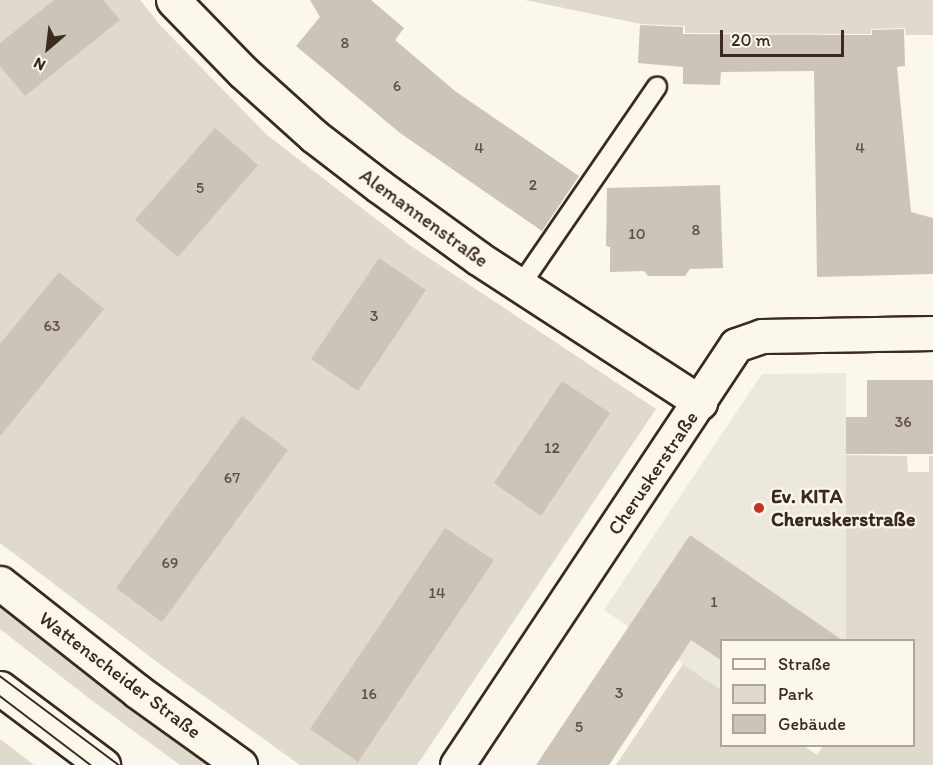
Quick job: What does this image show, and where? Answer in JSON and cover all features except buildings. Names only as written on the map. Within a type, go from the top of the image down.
[{"type":"street","name":"Alemannenstraße","points":[[173,0],[243,72],[314,136],[478,258],[700,402]]},
{"type":"street","name":"Cheruskerstraße","points":[[457,765],[736,345],[762,336],[933,333]]},
{"type":"street","name":"Wattenscheider Straße","points":[[0,583],[137,690],[240,765]]},
{"type":"street","points":[[0,688],[103,765]]},
{"type":"lane","points":[[520,286],[657,87]]},
{"type":"shaded area","name":"Ev. KITA Cheruskerstraße","points":[[846,373],[846,639],[720,639],[720,689],[604,610],[762,374]]},
{"type":"green space","points":[[0,0],[140,0],[161,26],[267,135],[411,246],[656,409],[417,765],[300,765],[165,668],[0,543]]},
{"type":"green space","points":[[525,0],[933,0],[933,35],[906,35],[905,28],[871,29],[871,34],[685,33],[685,26],[641,24]]},
{"type":"green space","points":[[846,455],[907,456],[908,472],[929,472],[929,456],[933,456],[933,765],[616,765],[683,664],[720,689],[720,747],[805,747],[817,755],[822,747],[915,747],[915,639],[846,639]]},
{"type":"green space","points":[[0,602],[218,765],[180,765],[90,699],[0,629]]},
{"type":"green space","points":[[0,739],[34,765],[0,765]]},
{"type":"tram line","points":[[0,676],[119,765]]},
{"type":"tram line","points":[[0,696],[91,765]]},
{"type":"place","name":"Ev. KITA Cheruskerstraße","points":[[759,508]]}]
